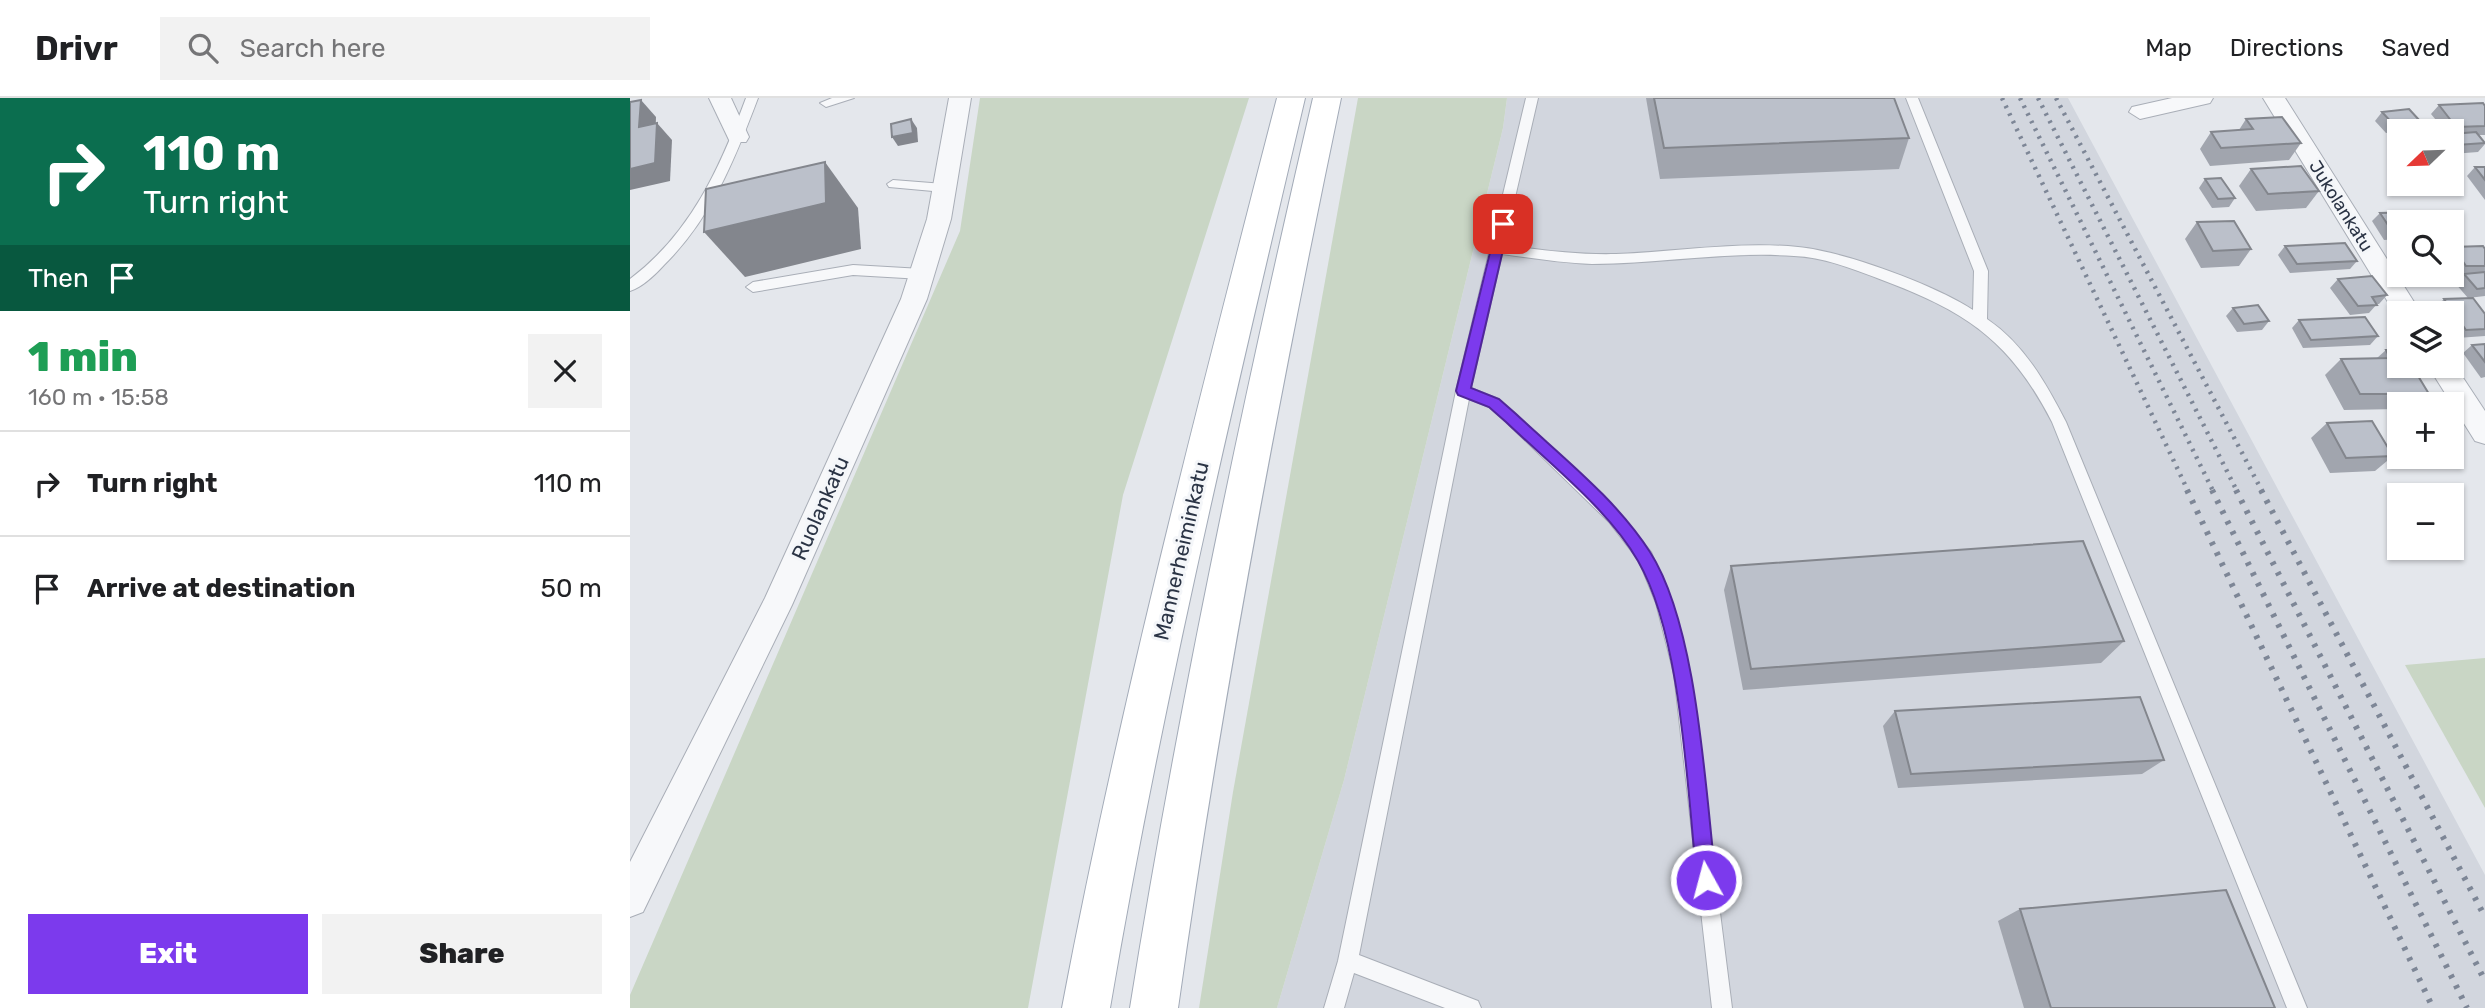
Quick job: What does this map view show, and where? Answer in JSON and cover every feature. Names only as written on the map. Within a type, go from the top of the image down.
[{"type":"main road","name":"Mannerheiminkatu","points":[[1086,1008],[1116,834],[1197,481],[1291,98]]},
{"type":"main road","points":[[1154,1008],[1179,834],[1247,477],[1327,98]]},
{"type":"street","points":[[720,98],[738,137]]},
{"type":"street","name":"Ruolankatu","points":[[630,899],[777,605],[914,299],[944,188],[960,98]]},
{"type":"street","points":[[2152,106],[2202,98]]},
{"type":"street","name":"Jukolankatu","points":[[2274,98],[2401,301]]},
{"type":"street","points":[[2449,378],[2485,433]]},
{"type":"lane","points":[[630,286],[651,272],[670,252],[711,199],[752,98]]},
{"type":"lane","points":[[826,103],[848,98]]},
{"type":"lane","points":[[1334,1008],[1348,961],[1463,391],[1532,98]]},
{"type":"lane","points":[[1912,98],[1981,271],[1980,319]]},
{"type":"lane","points":[[893,184],[944,188]]},
{"type":"lane","points":[[1497,249],[1595,259],[1798,251],[1834,259],[1917,287],[1980,319],[2024,360],[2044,387],[2297,1008]]},
{"type":"lane","points":[[752,287],[853,270],[922,274]]},
{"type":"lane","points":[[1463,391],[1494,403],[1511,418],[1614,517],[1645,557],[1664,603],[1682,674],[1721,1008]]},
{"type":"lane","points":[[1348,961],[1471,1008]]},
{"type":"shaded area","points":[[1507,98],[2068,98],[2485,875],[2485,1008],[1277,1008],[1344,780],[1503,128]]},
{"type":"green space","points":[[980,98],[1249,98],[1123,495],[1028,1008],[630,1008],[630,995],[960,231]]},
{"type":"green space","points":[[1358,98],[1507,98],[1503,128],[1344,780],[1277,1008],[1199,1008],[1233,792]]},
{"type":"green space","points":[[2485,658],[2485,808],[2405,665]]},
{"type":"building","points":[[1654,98],[1894,98],[1909,138],[1664,148]]},
{"type":"building","points":[[641,100],[639,127],[657,123],[655,163],[630,169],[630,102]]},
{"type":"building","points":[[2483,103],[2485,126],[2464,127],[2464,119],[2450,119],[2439,105]]},
{"type":"building","points":[[2409,109],[2418,119],[2388,119],[2382,112]]},
{"type":"building","points":[[2282,117],[2301,143],[2221,148],[2211,132],[2253,129],[2246,119]]},
{"type":"building","points":[[911,119],[913,133],[892,137],[891,124]]},
{"type":"building","points":[[2476,132],[2485,143],[2464,144],[2464,133]]},
{"type":"building","points":[[825,162],[826,203],[704,232],[706,189]]},
{"type":"building","points":[[2301,166],[2319,191],[2268,194],[2251,169]]},
{"type":"building","points":[[2475,167],[2485,167],[2485,180]]},
{"type":"building","points":[[2221,178],[2235,198],[2218,199],[2205,179]]},
{"type":"building","points":[[2380,213],[2387,213],[2387,224]]},
{"type":"building","points":[[2234,221],[2251,249],[2213,251],[2197,222]]},
{"type":"building","points":[[2345,243],[2357,261],[2297,264],[2285,246]]},
{"type":"building","points":[[2483,246],[2485,266],[2466,266],[2464,247]]},
{"type":"building","points":[[2485,272],[2485,288],[2477,289],[2464,274]]},
{"type":"building","points":[[2372,276],[2387,295],[2372,297],[2377,305],[2358,306],[2338,279]]},
{"type":"building","points":[[2473,298],[2485,314],[2485,329],[2466,330],[2464,301],[2444,299]]},
{"type":"building","points":[[2258,305],[2269,321],[2244,324],[2233,308]]},
{"type":"building","points":[[2365,317],[2378,336],[2311,340],[2299,320]]},
{"type":"building","points":[[2485,344],[2485,362],[2472,345]]},
{"type":"building","points":[[2387,358],[2387,378],[2419,378],[2428,392],[2360,394],[2341,359]]},
{"type":"building","points":[[2372,421],[2387,446],[2387,456],[2346,458],[2327,423]]},
{"type":"building","points":[[2083,541],[2124,641],[1751,669],[1731,566]]},
{"type":"building","points":[[2140,697],[2164,760],[1911,774],[1895,711]]},
{"type":"building","points":[[2226,890],[2275,1008],[2051,1008],[2020,909]]},
{"type":"railway","points":[[2002,98],[2188,491]]},
{"type":"railway","points":[[2020,98],[2213,491]]},
{"type":"railway","points":[[2038,98],[2237,491]]},
{"type":"railway","points":[[2056,98],[2262,491]]},
{"type":"railway","points":[[2187,490],[2433,1008]]},
{"type":"railway","points":[[2212,490],[2467,1008]]},
{"type":"railway","points":[[2236,490],[2485,981]]},
{"type":"railway","points":[[2261,490],[2485,917]]},
{"type":"route","points":[[1503,224],[1463,391],[1494,403],[1511,418],[1614,517],[1645,557],[1664,603],[1682,674],[1706,880]]}]
